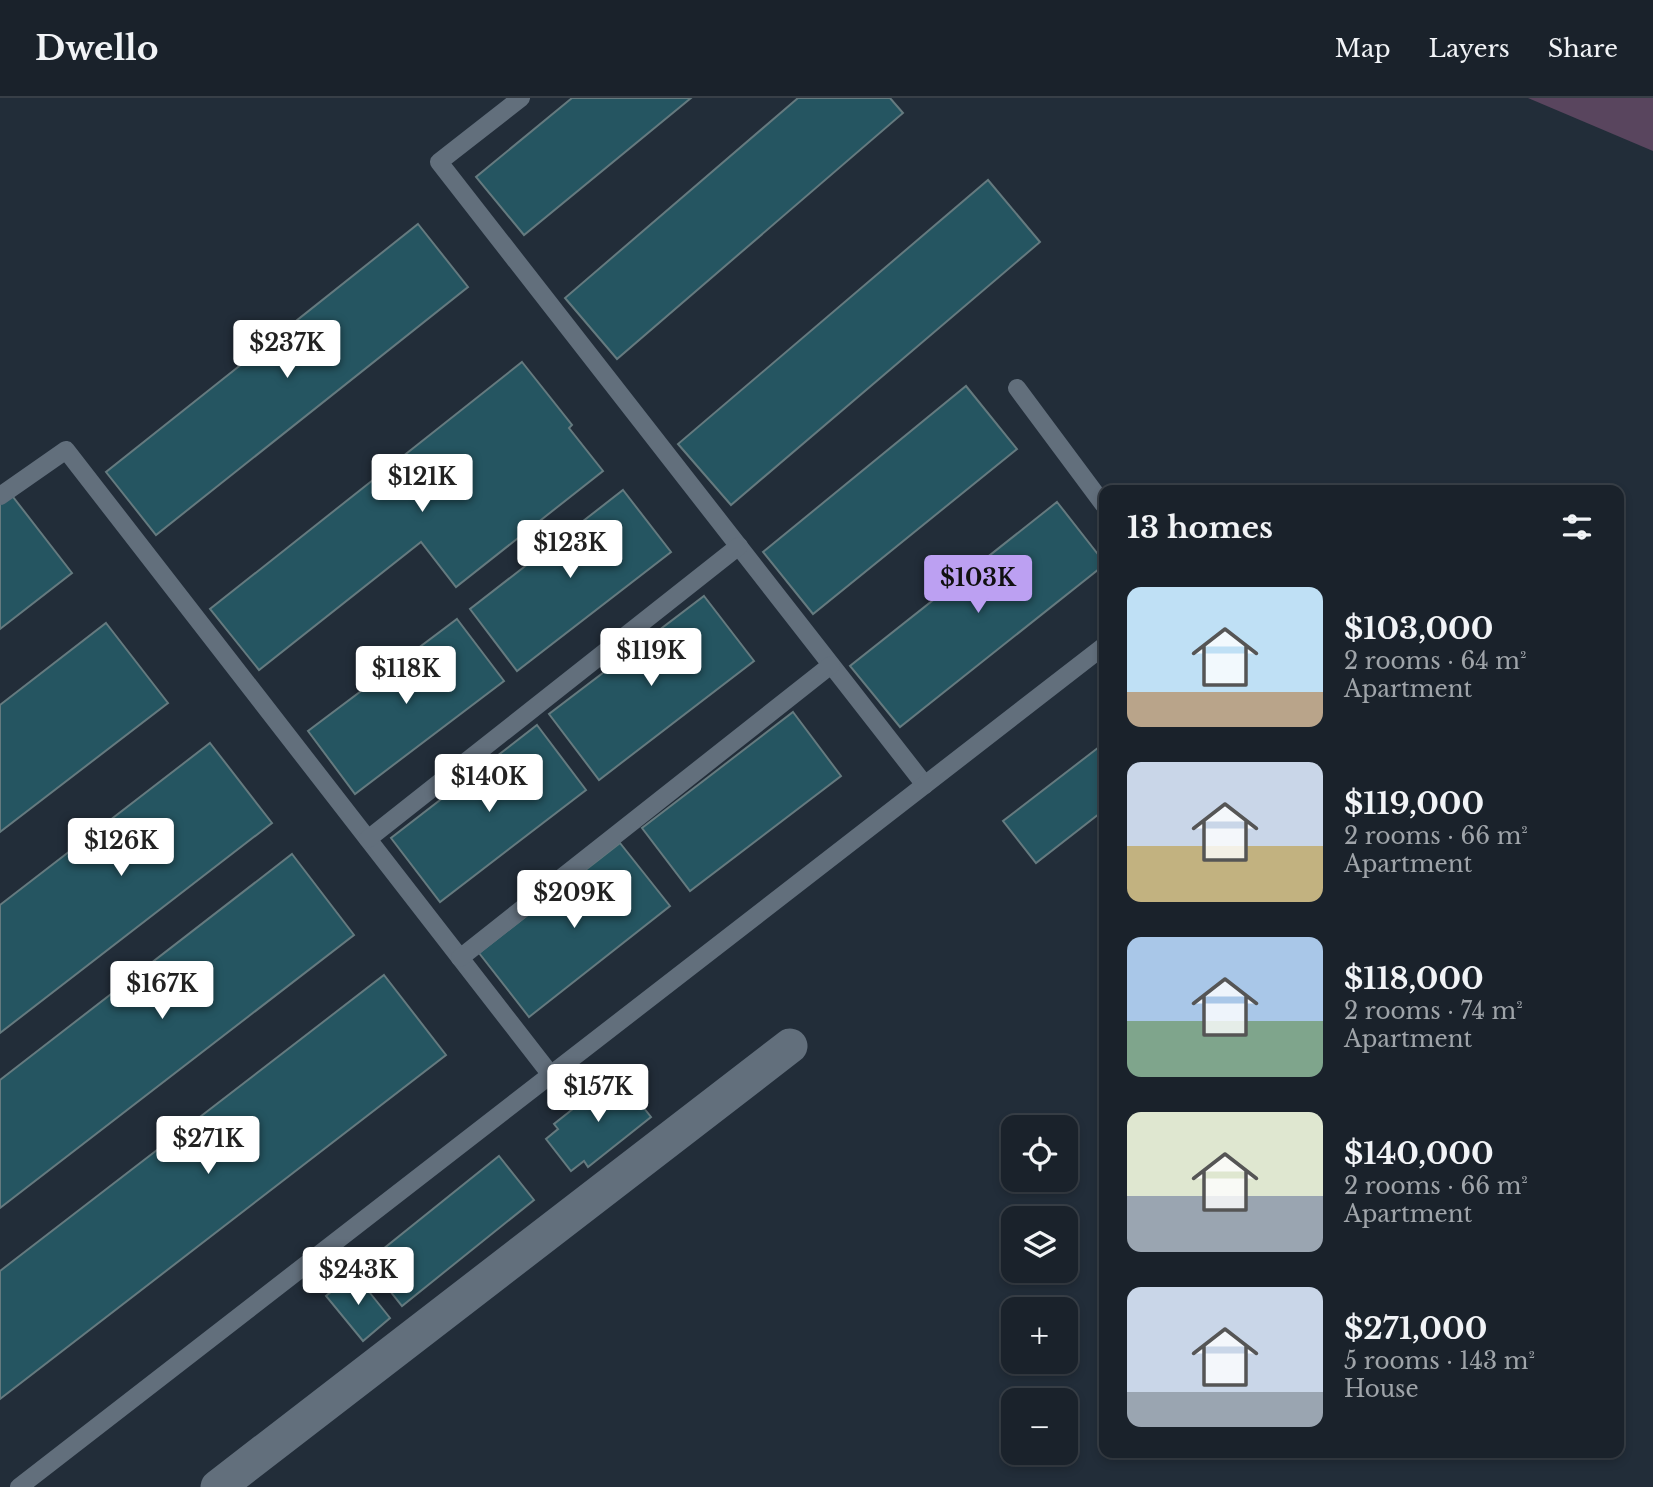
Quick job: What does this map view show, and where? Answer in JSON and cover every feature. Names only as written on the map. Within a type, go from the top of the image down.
[{"type":"street","points":[[218,1487],[790,1046]]},
{"type":"lane","points":[[521,98],[439,162],[925,785]]},
{"type":"lane","points":[[1017,388],[1099,498]]},
{"type":"lane","points":[[0,496],[66,450],[551,1075]]},
{"type":"lane","points":[[368,839],[739,546]]},
{"type":"lane","points":[[19,1487],[1099,650]]},
{"type":"lane","points":[[460,958],[831,665]]},
{"type":"shaded area","points":[[1528,98],[1653,98],[1653,151]]},
{"type":"building","points":[[572,98],[691,98],[524,235],[476,177]]},
{"type":"building","points":[[798,98],[890,98],[903,113],[617,359],[565,298]]},
{"type":"building","points":[[988,180],[1040,242],[731,505],[678,444]]},
{"type":"building","points":[[418,224],[468,287],[156,535],[106,472]]},
{"type":"building","points":[[522,362],[572,425],[569,428],[603,471],[456,587],[421,542],[259,670],[210,609]]},
{"type":"building","points":[[966,386],[1017,449],[813,614],[763,552]]},
{"type":"building","points":[[623,490],[671,552],[517,671],[470,609]]},
{"type":"building","points":[[10,493],[72,573],[0,629],[0,501]]},
{"type":"building","points":[[1057,502],[1099,556],[1099,569],[900,727],[850,666]]},
{"type":"building","points":[[704,596],[754,661],[599,780],[549,714]]},
{"type":"building","points":[[457,619],[504,681],[355,794],[308,731]]},
{"type":"building","points":[[106,623],[168,703],[0,832],[0,705]]},
{"type":"building","points":[[793,712],[841,776],[690,891],[642,828]]},
{"type":"building","points":[[537,725],[586,790],[440,902],[391,838]]},
{"type":"building","points":[[210,743],[272,823],[0,1033],[0,905]]},
{"type":"building","points":[[1099,747],[1099,814],[1036,863],[1003,821]]},
{"type":"building","points":[[620,843],[670,906],[529,1017],[479,953]]},
{"type":"building","points":[[292,854],[354,935],[0,1208],[0,1080]]},
{"type":"building","points":[[384,975],[446,1055],[0,1399],[0,1271]]},
{"type":"building","points":[[617,1074],[651,1117],[588,1167],[584,1161],[571,1171],[546,1139],[558,1129],[554,1124]]},
{"type":"building","points":[[499,1156],[534,1200],[402,1306],[367,1262]]},
{"type":"building","points":[[354,1273],[390,1318],[363,1341],[326,1296]]}]
